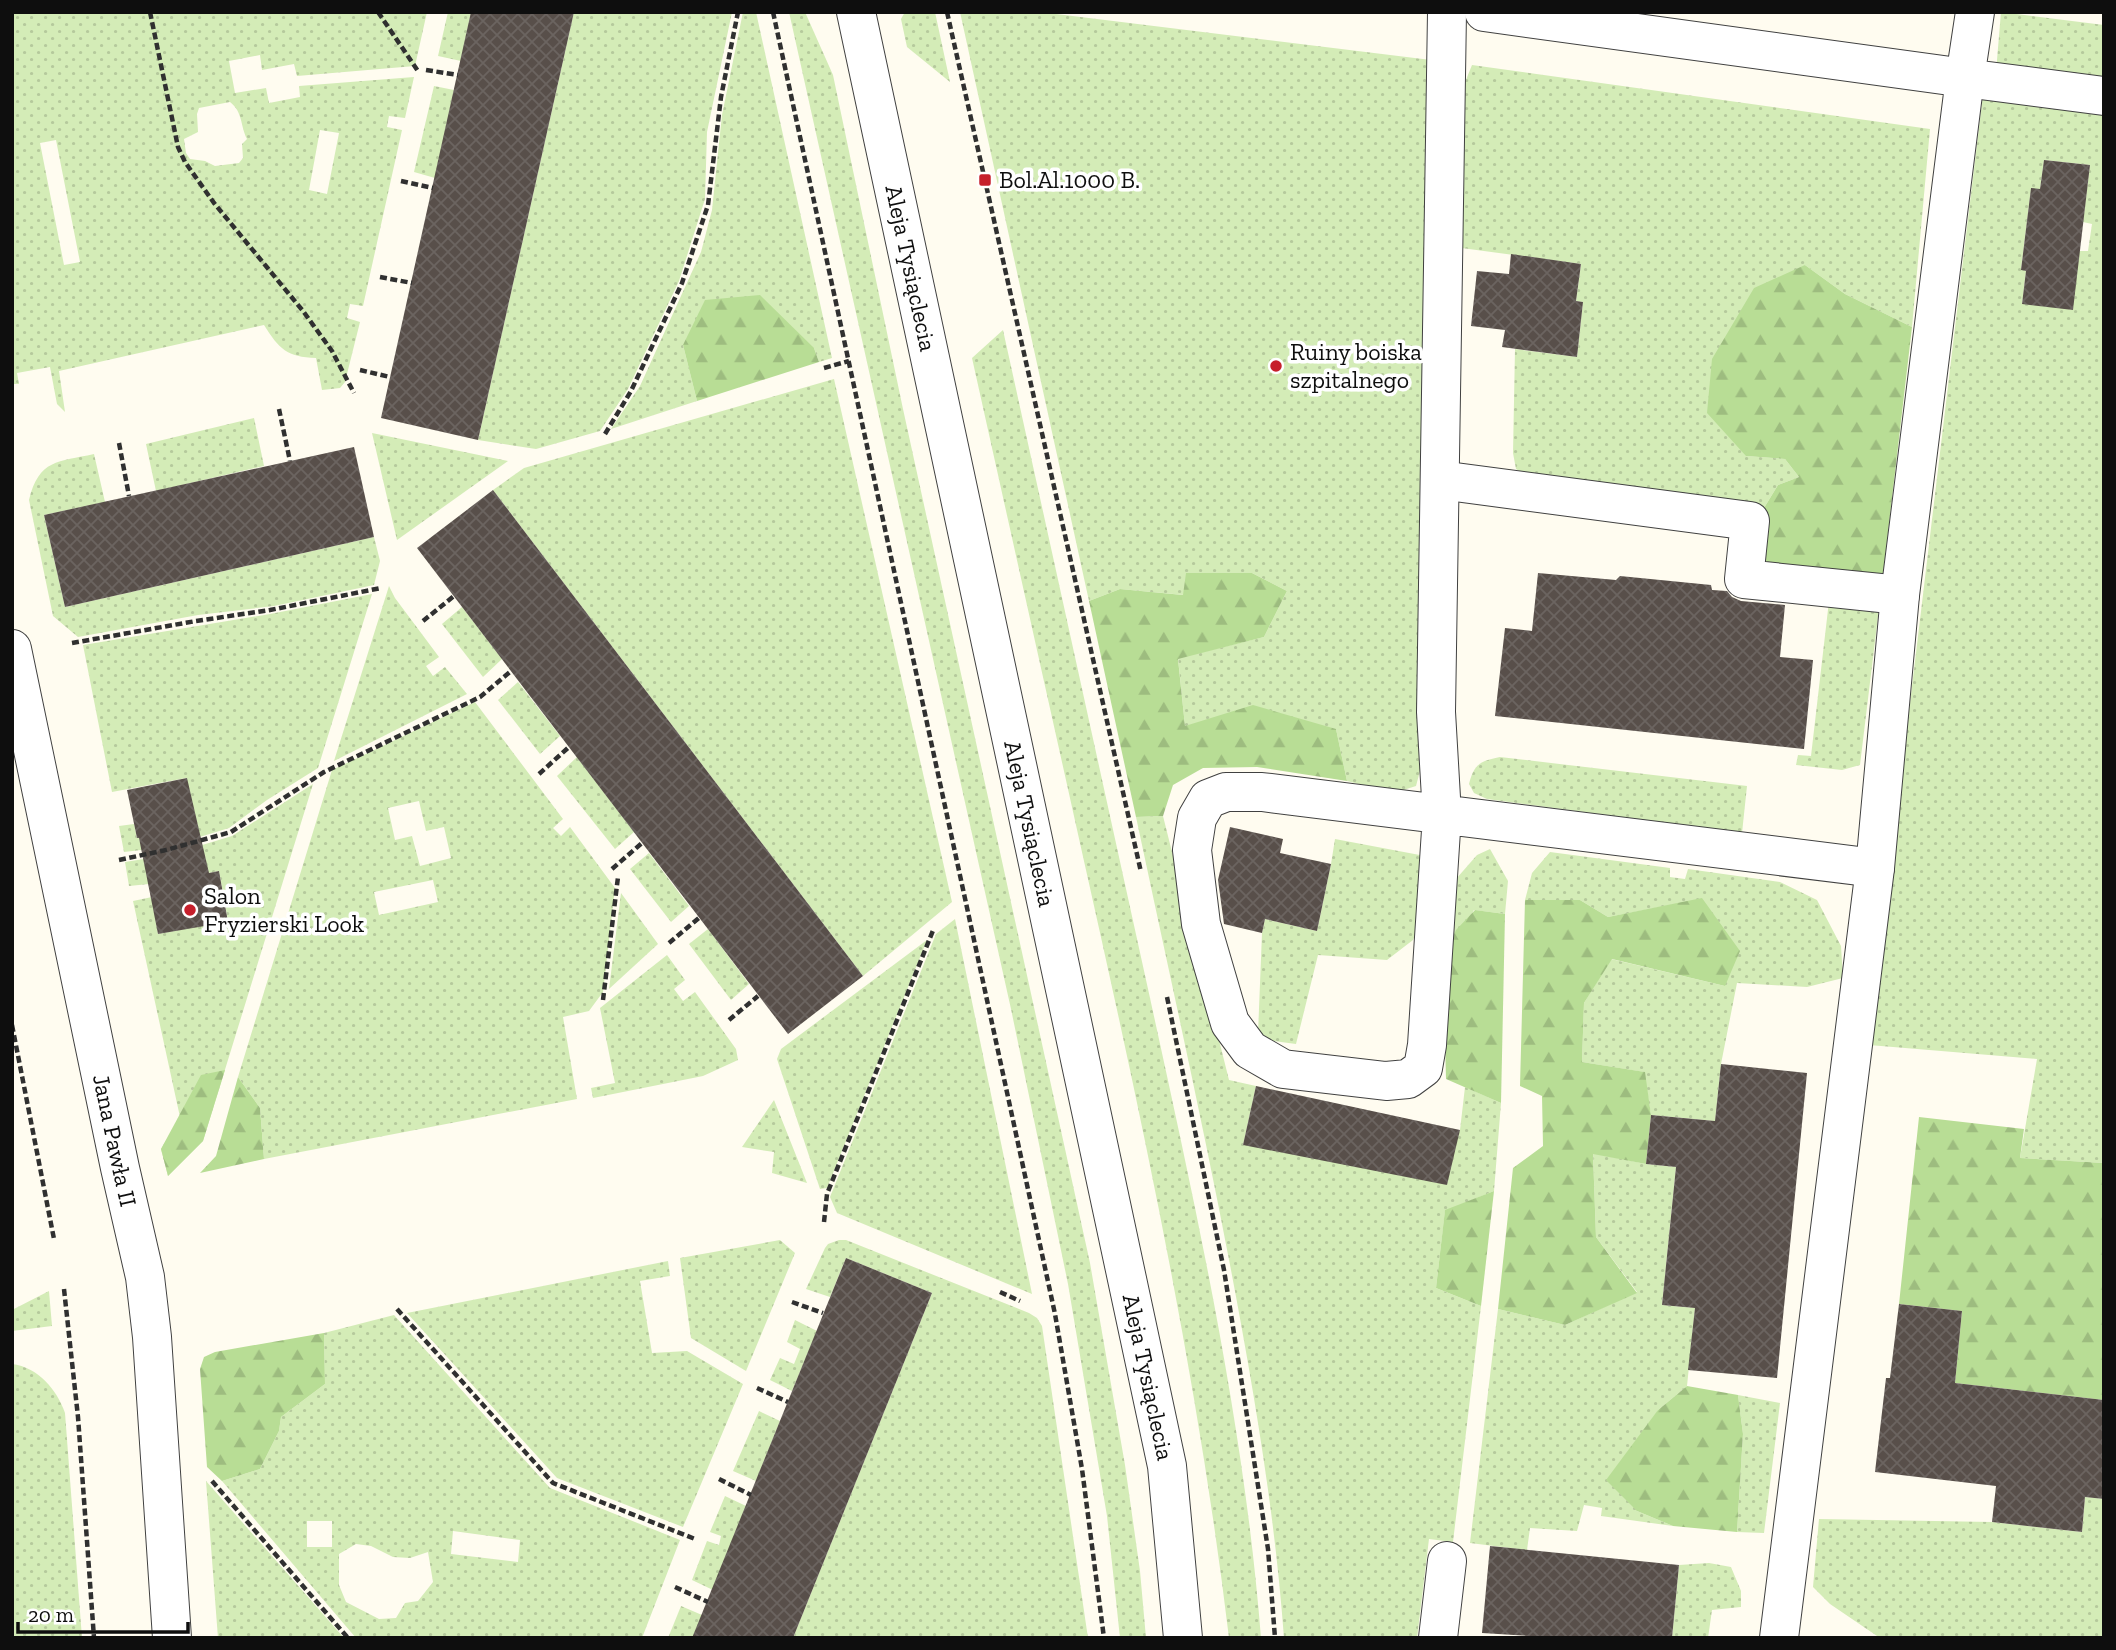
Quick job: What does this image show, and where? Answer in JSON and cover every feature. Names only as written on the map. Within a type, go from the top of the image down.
[{"type":"street","name":"Aleja Tysiąclecia","points":[[856,12],[1167,1466],[1183,1638]]},
{"type":"street","points":[[1447,12],[1436,712],[1442,815],[1427,1045],[1423,1068],[1408,1079],[1386,1082],[1283,1069],[1250,1050],[1230,1023],[1201,925],[1192,850],[1197,818],[1208,799],[1226,792],[1262,792],[1442,815],[1875,868]]},
{"type":"street","points":[[1483,12],[2104,96]]},
{"type":"street","points":[[1779,1638],[1875,868],[1900,595],[1975,12]]},
{"type":"street","points":[[1440,480],[1749,521],[1744,579],[1900,595]]},
{"type":"street","name":"Jana Pawła II","points":[[12,649],[145,1278],[152,1337],[172,1638]]},
{"type":"street","points":[[1438,1638],[1447,1561]]},
{"type":"path","points":[[150,12],[178,147],[185,162],[214,203],[303,311],[332,351],[354,393]]},
{"type":"path","points":[[378,12],[418,71]]},
{"type":"path","points":[[605,434],[631,391],[682,283],[708,205],[721,97],[738,12]]},
{"type":"path","points":[[773,12],[1055,1314],[1082,1469],[1104,1638]]},
{"type":"path","points":[[947,12],[1144,885]]},
{"type":"path","points":[[426,70],[458,75]]},
{"type":"path","points":[[401,181],[433,188]]},
{"type":"path","points":[[380,277],[411,283]]},
{"type":"path","points":[[824,368],[849,361]]},
{"type":"path","points":[[360,370],[390,377]]},
{"type":"path","points":[[279,409],[290,461]]},
{"type":"path","points":[[119,443],[129,496]]},
{"type":"path","points":[[72,643],[270,610],[381,588]]},
{"type":"path","points":[[423,621],[454,596]]},
{"type":"path","points":[[119,860],[231,832],[324,772],[480,697],[511,671]]},
{"type":"path","points":[[539,774],[569,747]]},
{"type":"path","points":[[611,869],[642,843]]},
{"type":"path","points":[[603,1000],[618,877]]},
{"type":"path","points":[[669,943],[699,918]]},
{"type":"path","points":[[824,1222],[827,1194],[934,928]]},
{"type":"path","points":[[1166,991],[1224,1270],[1268,1549],[1275,1638]]},
{"type":"path","points":[[729,1020],[758,996]]},
{"type":"path","points":[[12,1025],[54,1239]]},
{"type":"path","points":[[64,1289],[78,1417],[94,1638]]},
{"type":"path","points":[[1000,1292],[1020,1301]]},
{"type":"path","points":[[792,1302],[823,1314]]},
{"type":"path","points":[[397,1309],[552,1483],[695,1539]]},
{"type":"path","points":[[757,1388],[788,1402]]},
{"type":"path","points":[[207,1475],[348,1638]]},
{"type":"path","points":[[719,1479],[751,1494]]},
{"type":"path","points":[[675,1587],[708,1602]]},
{"type":"green space","points":[[12,12],[427,12],[415,66],[297,76],[294,64],[262,70],[260,55],[229,61],[235,93],[266,88],[269,103],[300,97],[299,86],[414,77],[405,118],[389,116],[387,127],[402,130],[363,306],[350,304],[347,318],[360,322],[345,382],[340,388],[322,390],[316,358],[298,356],[285,350],[264,325],[59,371],[65,412],[57,404],[50,367],[17,373],[19,384],[12,384]],"holes":[[[230,102],[239,114],[247,139],[242,144],[243,158],[239,163],[215,166],[205,161],[190,159],[186,153],[184,139],[198,132],[199,108]],[[320,130],[339,133],[327,194],[309,190]],[[56,140],[80,262],[64,265],[40,143]]]},
{"type":"green space","points":[[448,12],[471,12],[461,61],[438,56]]},
{"type":"green space","points":[[574,12],[732,12],[707,132],[705,199],[679,281],[628,389],[600,431],[536,449],[478,440]]},
{"type":"green space","points":[[743,12],[756,12],[832,358],[819,362],[814,348],[683,345],[697,401],[611,429],[640,386],[701,252],[712,210],[722,115]]},
{"type":"green space","points":[[789,12],[805,12],[833,75],[903,409],[1090,1263],[1125,1465],[1140,1571],[1146,1638],[1120,1638],[1107,1516],[1068,1284],[1011,1009]]},
{"type":"green space","points":[[905,12],[935,12],[950,82],[907,47],[901,19]]},
{"type":"green space","points":[[960,12],[1040,12],[1431,60],[1420,771],[1416,786],[1394,793],[1347,781],[1336,729],[1185,726],[1178,658],[1264,637],[1287,591],[1252,573],[1187,573],[1184,595],[1120,589],[1089,601]]},
{"type":"green space","points":[[2001,12],[2104,25],[2104,84],[1996,72]]},
{"type":"green space","points":[[1472,65],[1930,129],[1912,327],[1845,294],[1805,265],[1746,456],[1785,459],[1799,477],[1778,485],[1764,508],[1531,478],[1516,469],[1513,453],[1515,349],[1577,357],[1583,302],[1576,301],[1581,264],[1454,247],[1457,102]]},
{"type":"green space","points":[[434,86],[454,90],[435,178],[414,172]]},
{"type":"green space","points":[[1983,94],[2104,114],[2104,1163],[2020,1158],[2037,1059],[1869,1045]],"holes":[[[2044,160],[2090,165],[2083,222],[2092,224],[2088,251],[2080,251],[2022,304],[2026,271],[2021,269],[2031,189],[2040,189]]]},
{"type":"green space","points":[[1805,265],[1845,294],[1912,327],[1882,584],[1761,567],[1764,508],[1778,485],[1799,477],[1785,459],[1746,456],[1707,413],[1712,359],[1754,288]]},
{"type":"green space","points":[[760,295],[814,348],[819,362],[697,401],[683,345],[705,300]]},
{"type":"green space","points":[[1003,330],[1201,1236],[1231,1396],[1261,1638],[1229,1638],[1202,1444],[1148,1156],[972,358]]},
{"type":"green space","points":[[834,379],[952,902],[863,976],[493,490],[524,468]]},
{"type":"green space","points":[[254,418],[264,466],[156,491],[146,444]]},
{"type":"green space","points":[[372,433],[508,461],[397,540]]},
{"type":"green space","points":[[94,454],[105,502],[44,515],[65,607],[374,537],[380,561],[374,585],[274,606],[198,615],[78,637],[53,616],[29,500],[38,477],[44,470],[60,461]]},
{"type":"green space","points":[[1186,573],[1252,573],[1287,591],[1264,637],[1178,659],[1185,726],[1253,705],[1336,729],[1347,781],[1257,767],[1203,768],[1173,785],[1163,816],[1136,817],[1089,601],[1120,589],[1183,595]]},
{"type":"green space","points":[[389,586],[439,657],[426,666],[433,676],[445,667],[467,694],[334,761]]},
{"type":"green space","points":[[372,594],[318,768],[229,828],[167,847],[124,852],[119,826],[134,824],[137,838],[198,827],[186,778],[112,792],[83,645]]},
{"type":"green space","points":[[1829,601],[1879,608],[1860,765],[1842,770],[1796,765],[1798,755],[1811,756]]},
{"type":"green space","points":[[462,607],[502,659],[483,677],[442,624]]},
{"type":"green space","points":[[518,682],[560,736],[540,754],[498,700]]},
{"type":"green space","points":[[475,702],[563,819],[553,828],[561,836],[570,827],[615,888],[603,992],[589,1011],[563,1017],[577,1099],[264,1159],[260,1108],[238,1077],[332,770]],"holes":[[[419,801],[426,831],[444,827],[451,858],[420,866],[412,836],[395,840],[388,808]],[[433,880],[438,902],[379,915],[374,892]]]},
{"type":"green space","points":[[577,757],[634,832],[615,849],[557,776]]},
{"type":"green space","points":[[1500,757],[1747,786],[1742,833],[1487,799],[1474,793],[1469,784],[1473,772],[1483,762]]},
{"type":"green space","points":[[313,784],[203,1141],[168,1176],[161,1149],[180,1117],[133,901],[152,897],[158,934],[228,921],[219,871],[129,886],[125,862],[169,855],[232,836]]},
{"type":"green space","points":[[1163,816],[1229,1080],[1256,1086],[1243,1145],[1460,1130],[1465,1087],[1501,1103],[1494,1191],[1445,1211],[1436,1288],[1481,1306],[1453,1542],[1429,1539],[1417,1638],[1284,1638],[1269,1499],[1240,1316],[1136,817]]},
{"type":"green space","points":[[1335,839],[1425,856],[1422,919],[1413,940],[1387,960],[1318,955],[1296,1044],[1266,1040],[1258,1034],[1262,933],[1265,919],[1317,931]]},
{"type":"green space","points":[[1490,849],[1508,881],[1505,914],[1474,910],[1443,959],[1456,879],[1477,855]]},
{"type":"green space","points":[[1550,852],[1670,868],[1670,877],[1685,879],[1688,869],[1780,882],[1817,900],[1841,946],[1843,978],[1807,987],[1737,983],[1721,1064],[1715,1121],[1651,1115],[1644,1072],[1582,1062],[1584,1003],[1611,959],[1725,986],[1702,899],[1608,917],[1580,900],[1525,900],[1532,873]]},
{"type":"green space","points":[[649,853],[689,906],[671,922],[630,869]]},
{"type":"green space","points":[[621,893],[658,944],[609,989]]},
{"type":"green space","points":[[1702,898],[1740,951],[1725,986],[1612,959],[1584,1003],[1582,1062],[1645,1072],[1651,1115],[1646,1164],[1593,1154],[1596,1237],[1637,1293],[1565,1325],[1498,1309],[1513,1168],[1543,1146],[1542,1096],[1520,1086],[1525,900],[1580,900],[1608,917]]},
{"type":"green space","points":[[1475,910],[1505,914],[1501,1103],[1446,1079],[1443,959],[1456,930]]},
{"type":"green space","points":[[955,919],[1032,1294],[837,1213],[830,1197],[936,934]]},
{"type":"green space","points":[[708,929],[749,984],[731,1000],[689,944]]},
{"type":"green space","points":[[927,940],[827,1188],[820,1189],[777,1059],[781,1049]]},
{"type":"green space","points":[[667,955],[685,980],[674,989],[683,1001],[695,992],[736,1049],[738,1060],[703,1076],[593,1098],[591,1088],[615,1083],[600,1008]]},
{"type":"green space","points":[[225,1070],[203,1141],[168,1176],[161,1149],[201,1075]]},
{"type":"green space","points":[[238,1077],[260,1108],[264,1159],[200,1173],[216,1156]]},
{"type":"green space","points":[[774,1100],[807,1183],[772,1173],[774,1152],[742,1147]]},
{"type":"green space","points":[[1919,1117],[2024,1129],[2020,1158],[2104,1163],[2104,1400],[1955,1383],[1962,1311],[1899,1304]]},
{"type":"green space","points":[[1593,1153],[1676,1167],[1662,1305],[1695,1308],[1687,1386],[1658,1410],[1637,1511],[1673,1526],[1601,1516],[1602,1508],[1584,1505],[1577,1531],[1530,1528],[1527,1550],[1470,1543],[1498,1309],[1565,1325],[1637,1292],[1596,1237]]},
{"type":"green space","points":[[1494,1191],[1481,1306],[1436,1288],[1445,1210]]},
{"type":"green space","points":[[780,1240],[795,1253],[746,1371],[691,1338],[680,1258]]},
{"type":"green space","points":[[839,1240],[846,1240],[1037,1318],[1042,1326],[1088,1638],[793,1638],[932,1293],[846,1258],[830,1297],[806,1289],[825,1248]]},
{"type":"green space","points":[[668,1261],[670,1276],[640,1281],[652,1353],[687,1351],[743,1384],[683,1527],[557,1478],[407,1313]]},
{"type":"green space","points":[[49,1291],[52,1326],[12,1331],[12,1310]]},
{"type":"green space","points":[[394,1315],[550,1488],[680,1540],[642,1638],[356,1638],[222,1481],[260,1469],[279,1431],[281,1417],[325,1384],[324,1333]],"holes":[[[307,1521],[332,1521],[332,1547],[307,1547]],[[453,1531],[520,1540],[518,1562],[451,1554]],[[356,1544],[371,1546],[393,1557],[410,1558],[428,1552],[433,1582],[418,1601],[405,1603],[396,1618],[379,1619],[346,1602],[339,1585],[339,1554]]]},
{"type":"green space","points":[[795,1320],[817,1331],[792,1391],[770,1380],[780,1358],[794,1364],[800,1349],[787,1342]]},
{"type":"green space","points":[[324,1333],[325,1384],[281,1417],[279,1431],[260,1469],[222,1481],[207,1467],[200,1369],[204,1357],[215,1352]]},
{"type":"green space","points":[[12,1364],[30,1370],[45,1381],[57,1396],[65,1413],[82,1638],[12,1638]]},
{"type":"green space","points":[[1687,1386],[1738,1395],[1743,1434],[1737,1532],[1673,1526],[1637,1511],[1606,1480],[1658,1410]]},
{"type":"green space","points":[[1738,1395],[1780,1403],[1764,1533],[1737,1532],[1743,1434]]},
{"type":"green space","points":[[759,1411],[780,1421],[756,1481],[733,1471]]},
{"type":"green space","points":[[206,1481],[344,1638],[218,1638]]},
{"type":"green space","points":[[725,1496],[746,1506],[713,1590],[692,1580],[707,1541],[719,1545],[721,1536],[710,1532]]},
{"type":"green space","points":[[2085,1497],[2104,1499],[2104,1638],[1880,1638],[1830,1604],[1813,1587],[1819,1519],[1992,1522],[2082,1532]]},
{"type":"green space","points":[[1709,1563],[1731,1567],[1741,1591],[1741,1607],[1712,1610],[1708,1638],[1672,1638],[1679,1565]]},
{"type":"green space","points":[[681,1606],[702,1615],[693,1638],[668,1638]]},
{"type":"building","points":[[471,12],[574,12],[478,440],[381,418]]},
{"type":"building","points":[[2044,160],[2090,165],[2073,310],[2022,304],[2026,271],[2021,270],[2031,188],[2040,189]]},
{"type":"building","points":[[1511,254],[1581,264],[1576,301],[1583,302],[1577,357],[1502,347],[1505,330],[1471,326],[1477,271],[1509,274]]},
{"type":"building","points":[[354,447],[374,537],[65,607],[44,515]]},
{"type":"building","points":[[493,490],[863,976],[788,1034],[417,548]]},
{"type":"building","points":[[1538,573],[1616,580],[1620,576],[1711,585],[1712,590],[1727,591],[1741,601],[1785,605],[1780,657],[1813,660],[1804,749],[1495,716],[1505,628],[1532,631]]},
{"type":"building","points":[[187,778],[209,873],[219,871],[228,922],[158,934],[127,790]]},
{"type":"building","points":[[1230,827],[1283,839],[1280,853],[1331,864],[1317,931],[1265,919],[1262,933],[1224,924],[1218,880]]},
{"type":"building","points":[[1721,1064],[1807,1073],[1777,1378],[1688,1370],[1695,1308],[1662,1305],[1676,1167],[1646,1164],[1651,1115],[1715,1121]]},
{"type":"building","points":[[1256,1086],[1460,1130],[1447,1185],[1243,1145]]},
{"type":"building","points":[[846,1258],[932,1293],[793,1638],[692,1638]]},
{"type":"building","points":[[1899,1304],[1962,1311],[1955,1383],[2104,1400],[2104,1499],[2085,1497],[2082,1532],[1992,1522],[1996,1486],[1875,1472],[1886,1378],[1890,1378]]},
{"type":"building","points":[[1490,1546],[1679,1565],[1672,1638],[1560,1638],[1482,1633]]},
{"type":"place","name":"Bol.Al.1000 B.","points":[[985,180]]},
{"type":"place","name":"Ruiny boiska szpitalnego","points":[[1276,366]]},
{"type":"place","name":"Salon Fryzierski Look","points":[[190,910]]}]
